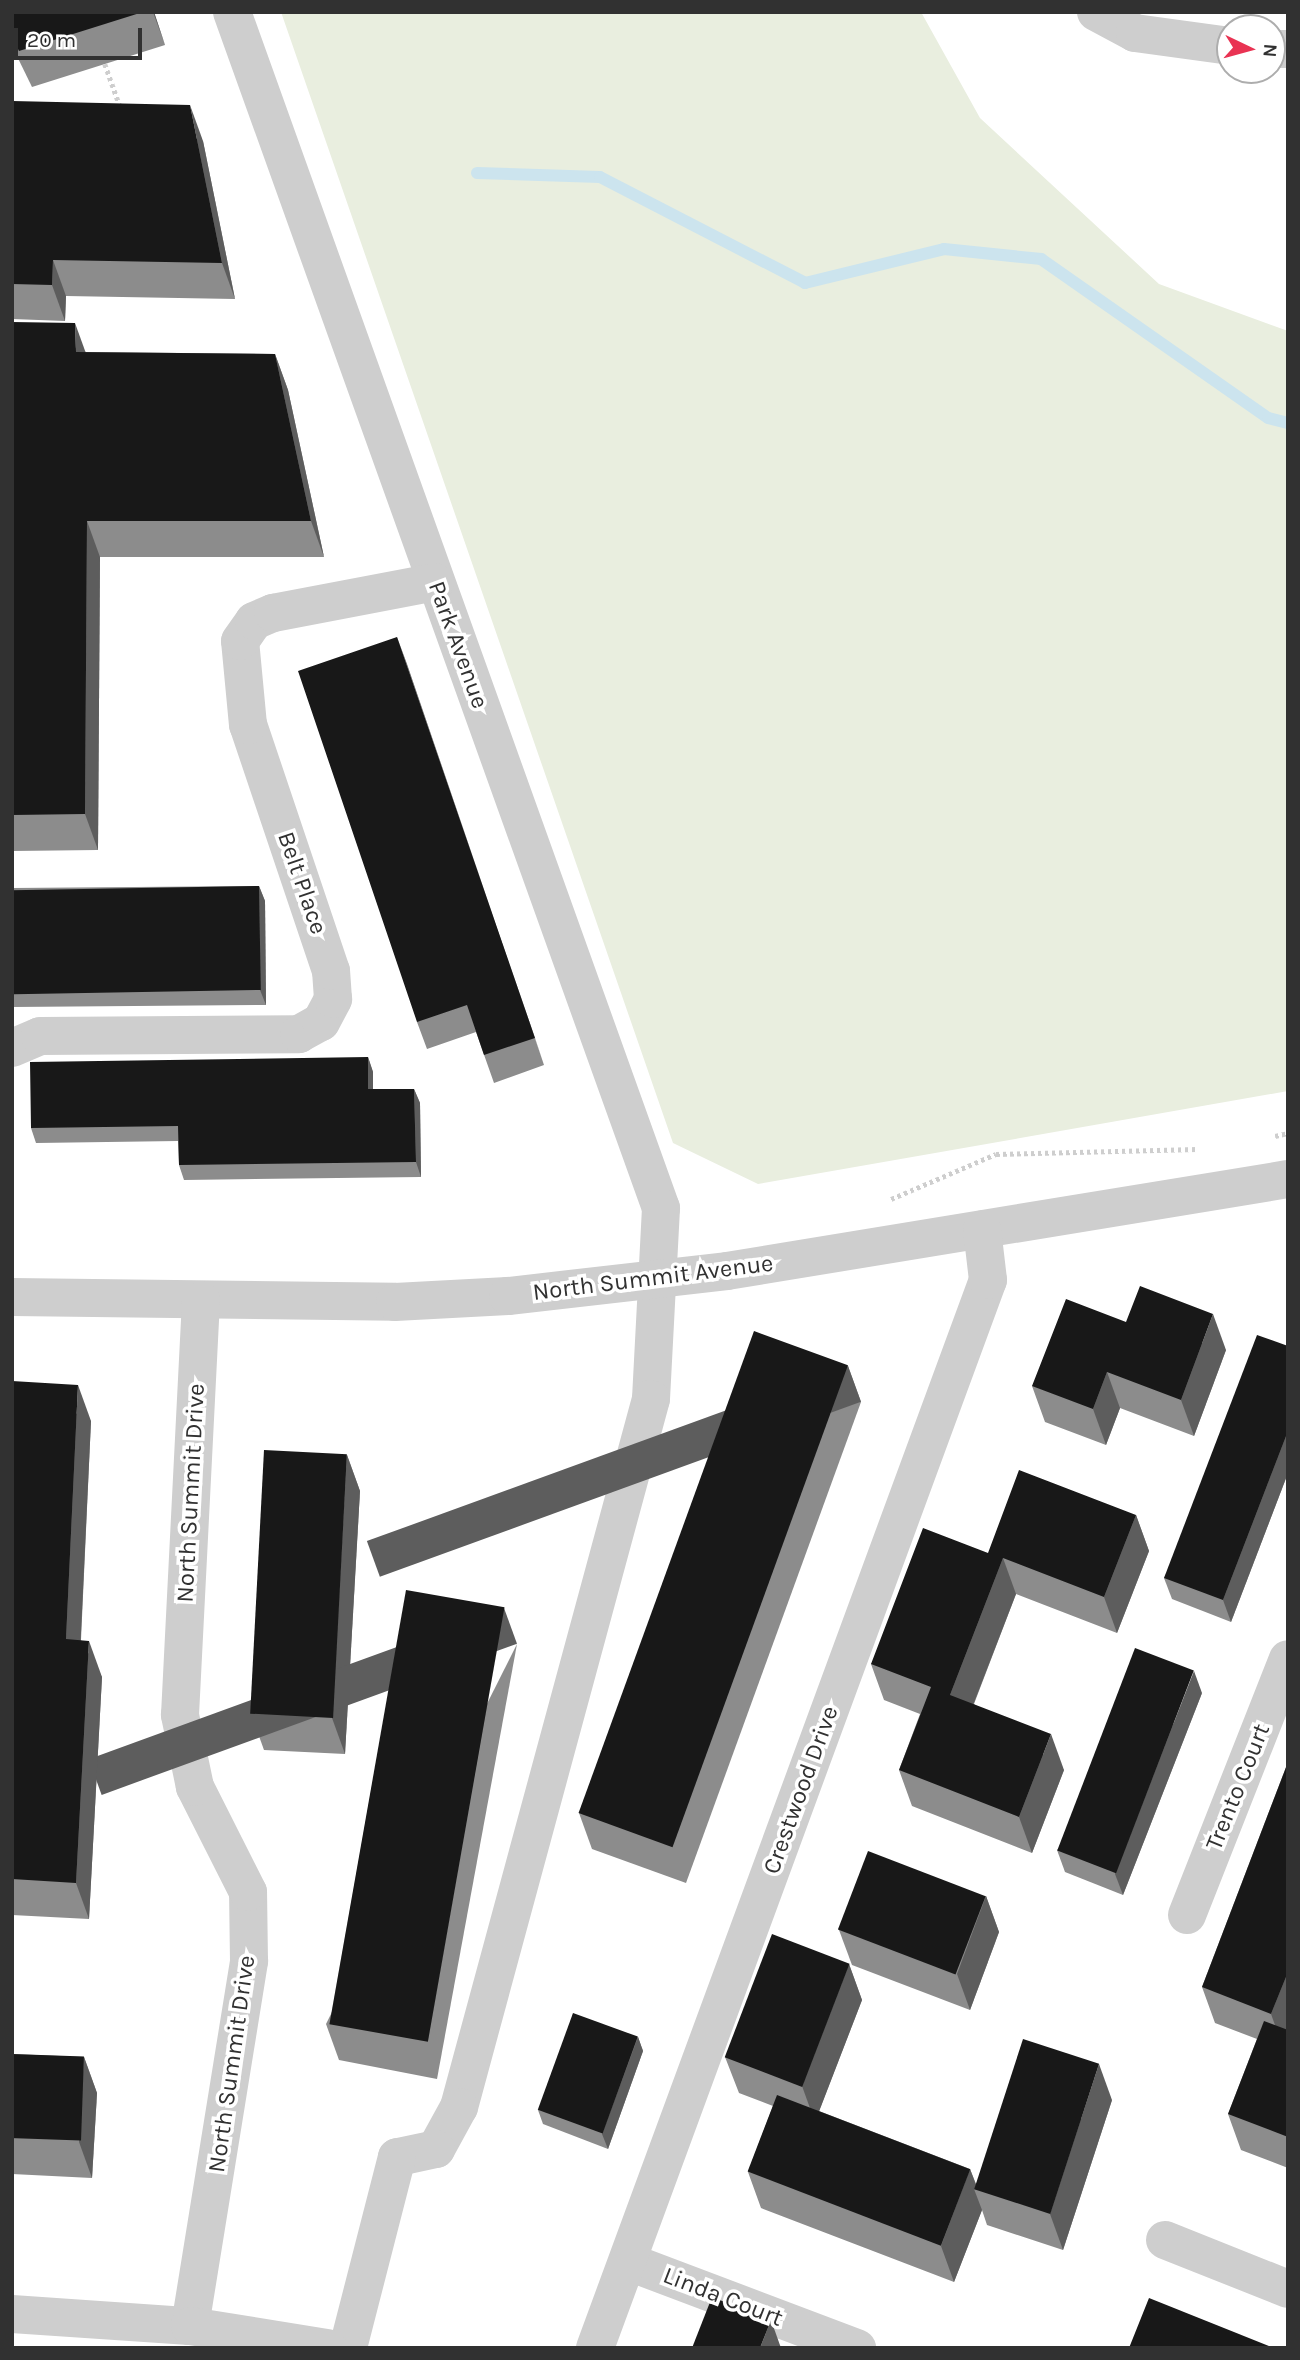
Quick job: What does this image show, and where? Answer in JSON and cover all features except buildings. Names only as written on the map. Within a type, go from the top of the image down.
[{"type":"street","name":"Park Avenue","points":[[232,12],[661,1208],[651,1399],[459,2106],[436,2148],[397,2157],[348,2348]]},
{"type":"street","points":[[1096,12],[1135,33],[1216,44]]},
{"type":"street","name":"Belt Place","points":[[12,1048],[40,1036],[299,1034],[321,1022],[333,999],[331,971],[248,725],[240,641],[254,621],[273,613],[435,582]]},
{"type":"street","name":"North Summit Avenue","points":[[12,1297],[395,1302],[657,1281],[1288,1178]]},
{"type":"street","name":"Crestwood Drive","points":[[595,2348],[629,2262],[988,1280],[982,1230]]},
{"type":"street","name":"North Summit Drive","points":[[190,2326],[249,1961],[248,1892],[195,1787],[180,1715],[201,1301]]},
{"type":"street","name":"Trento Court","points":[[1187,1915],[1288,1659]]},
{"type":"street","points":[[1165,2240],[1288,2289]]},
{"type":"street","name":"Linda Court","points":[[629,2262],[856,2348]]},
{"type":"street","points":[[12,2314],[190,2326],[328,2348]]},
{"type":"path","points":[[105,64],[124,116]]},
{"type":"path","points":[[1261,1139],[1288,1133]]},
{"type":"path","points":[[877,1202],[996,1154],[1208,1148]]},
{"type":"shaded area","points":[[281,12],[921,12],[980,118],[1159,284],[1288,331],[1288,1091],[758,1184],[673,1143]]},
{"type":"waterway","points":[[477,173],[600,177],[805,283],[944,249],[1041,259],[1268,418],[1288,423]]}]
